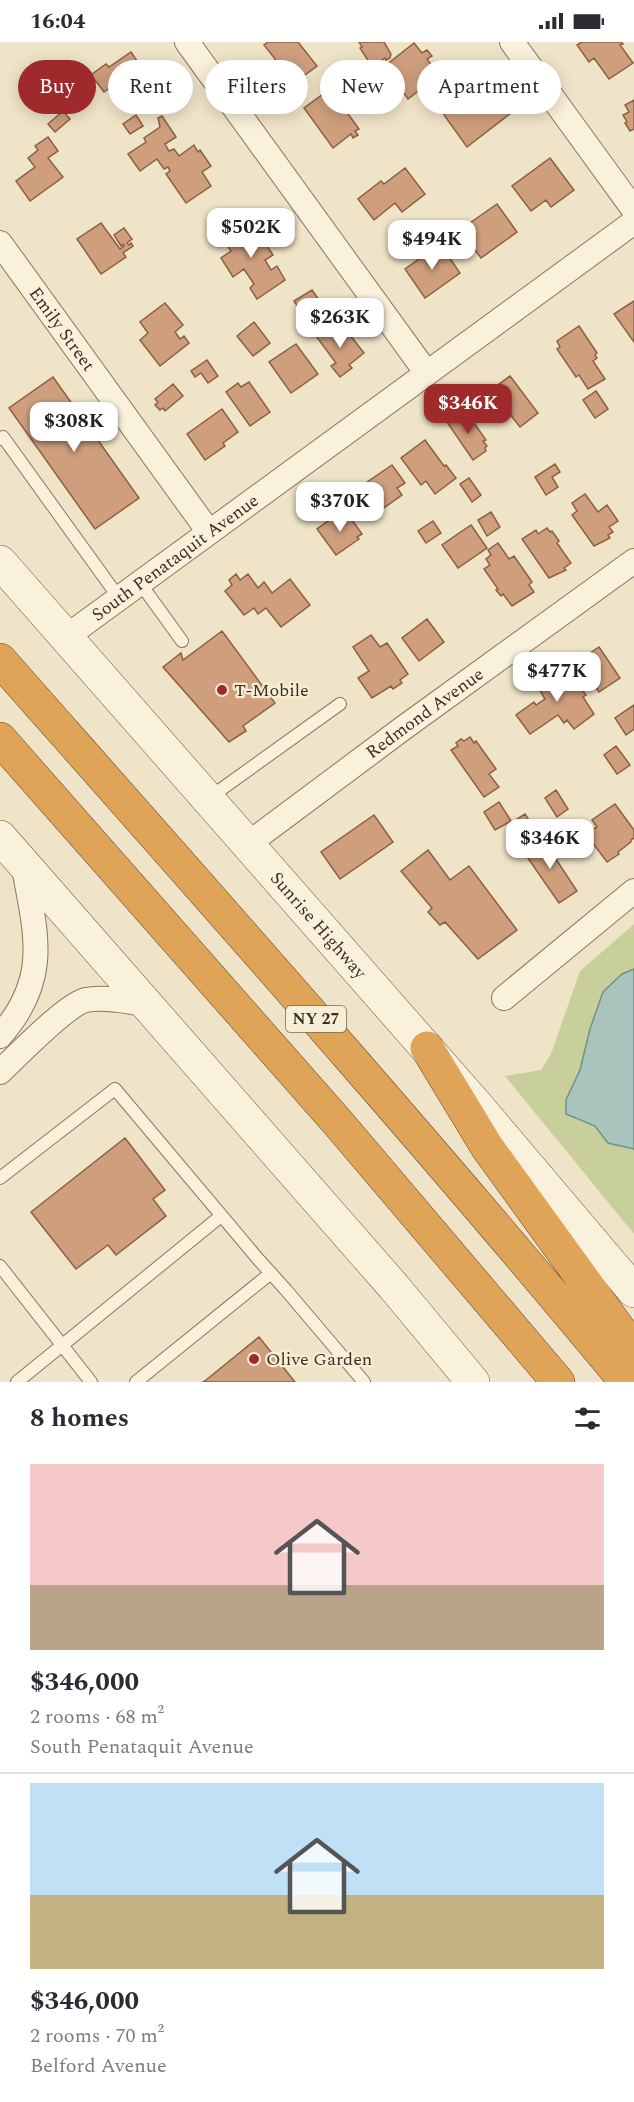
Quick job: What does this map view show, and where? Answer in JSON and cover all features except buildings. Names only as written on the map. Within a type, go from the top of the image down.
[{"type":"highway","name":"NY 27","points":[[0,660],[370,1080],[626,1382]]},
{"type":"highway","name":"NY 27","points":[[0,739],[339,1124],[558,1382]]},
{"type":"highway","points":[[427,1048],[487,1147],[634,1350]]},
{"type":"main road","name":"Sunrise Highway","points":[[0,562],[427,1048],[634,1291]]},
{"type":"main road","points":[[0,837],[474,1382]]},
{"type":"street","points":[[187,42],[426,372]]},
{"type":"street","points":[[512,42],[634,210]]},
{"type":"street","name":"South Penataquit Avenue","points":[[66,637],[634,222]]},
{"type":"street","name":"Emily Street","points":[[0,243],[209,532]]},
{"type":"street","name":"Redmond Avenue","points":[[248,844],[634,561]]},
{"type":"street","points":[[0,1036],[24,1004],[30,990],[36,963],[36,937],[23,862]]},
{"type":"street","points":[[504,998],[634,891]]},
{"type":"street","points":[[0,1072],[69,1009],[83,1000],[101,998],[147,1004]]},
{"type":"lane","points":[[0,439],[3,437],[119,598]]},
{"type":"lane","points":[[140,582],[182,641]]},
{"type":"lane","points":[[208,799],[340,704]]},
{"type":"lane","points":[[0,1179],[115,1089],[364,1382]]},
{"type":"lane","points":[[17,1382],[221,1216]]},
{"type":"lane","points":[[0,1266],[91,1382]]},
{"type":"lane","points":[[136,1382],[270,1273]]},
{"type":"green space","points":[[634,924],[634,969],[619,978],[601,1000],[595,1013],[580,1071],[566,1100],[581,1121],[595,1126],[608,1143],[634,1149],[634,1234],[505,1076],[541,1070],[551,1054],[580,971]]},
{"type":"water","points":[[634,969],[634,1149],[608,1143],[595,1126],[566,1114],[566,1100],[580,1070],[590,1029],[603,992],[622,974]]},
{"type":"place","name":"T-Mobile","points":[[222,690]]},
{"type":"place","name":"Olive Garden","points":[[254,1359]]}]
